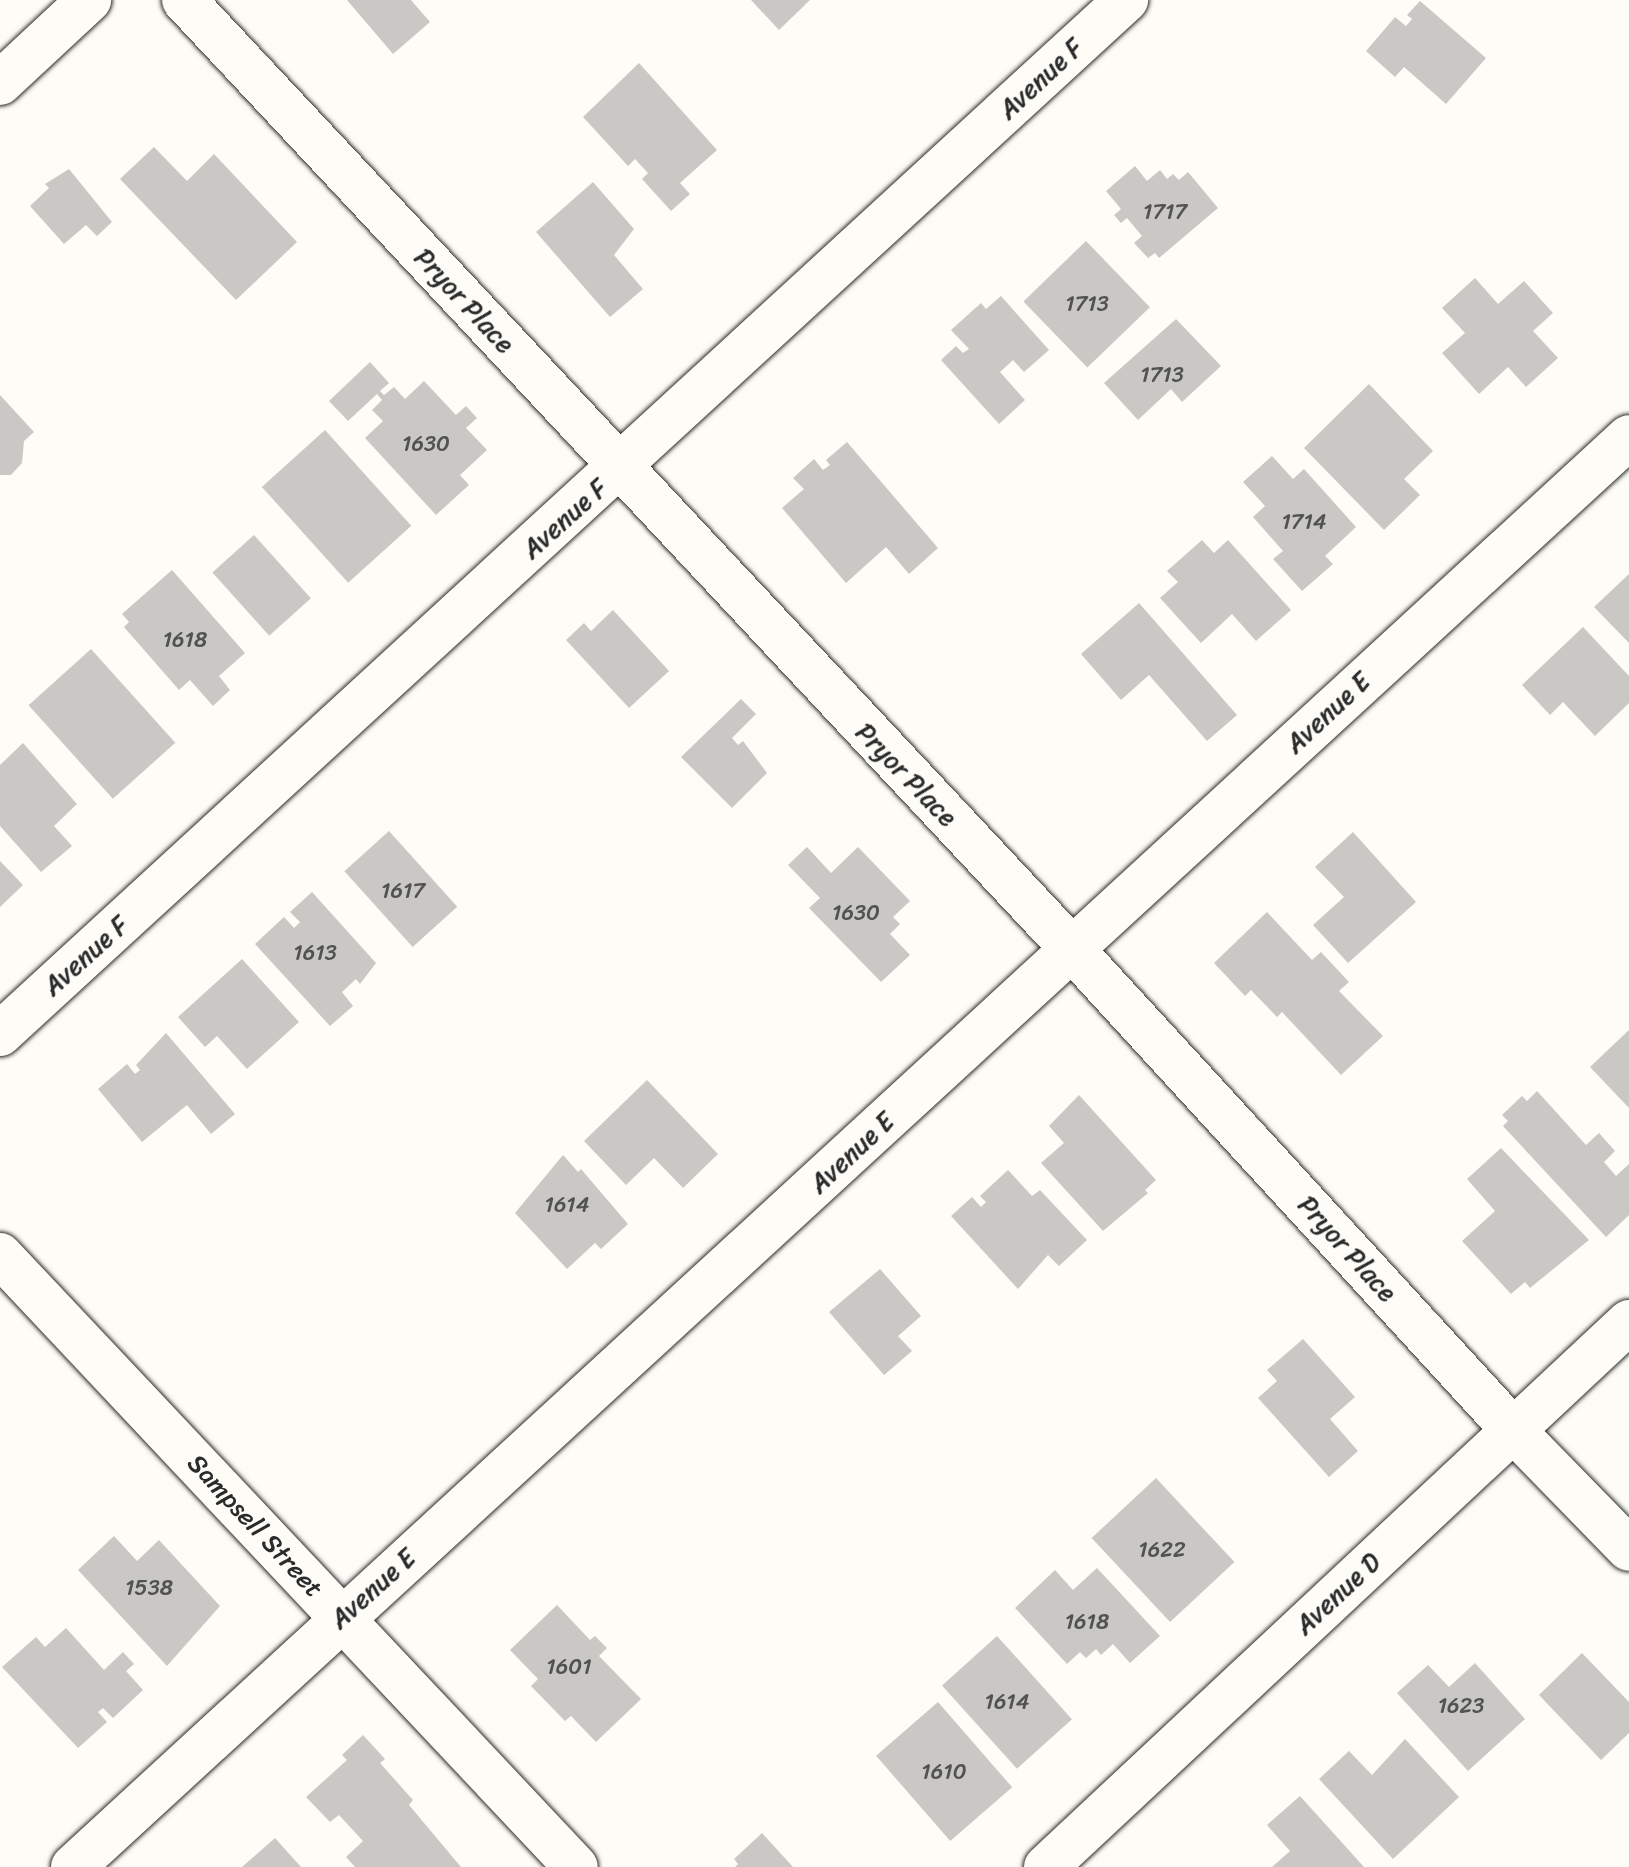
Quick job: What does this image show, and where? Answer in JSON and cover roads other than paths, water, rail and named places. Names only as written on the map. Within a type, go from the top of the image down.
[{"type":"street","points":[[0,83],[89,0]]},
{"type":"street","name":"Pryor Place","points":[[184,0],[1072,949],[1513,1430],[1629,1549]]},
{"type":"street","name":"Avenue F","points":[[0,1034],[620,469],[1126,0]]},
{"type":"street","name":"Avenue E","points":[[73,1867],[1629,437]]},
{"type":"street","name":"Sampsell Street","points":[[0,1255],[576,1867]]},
{"type":"street","name":"Avenue D","points":[[1046,1867],[1629,1322]]}]
